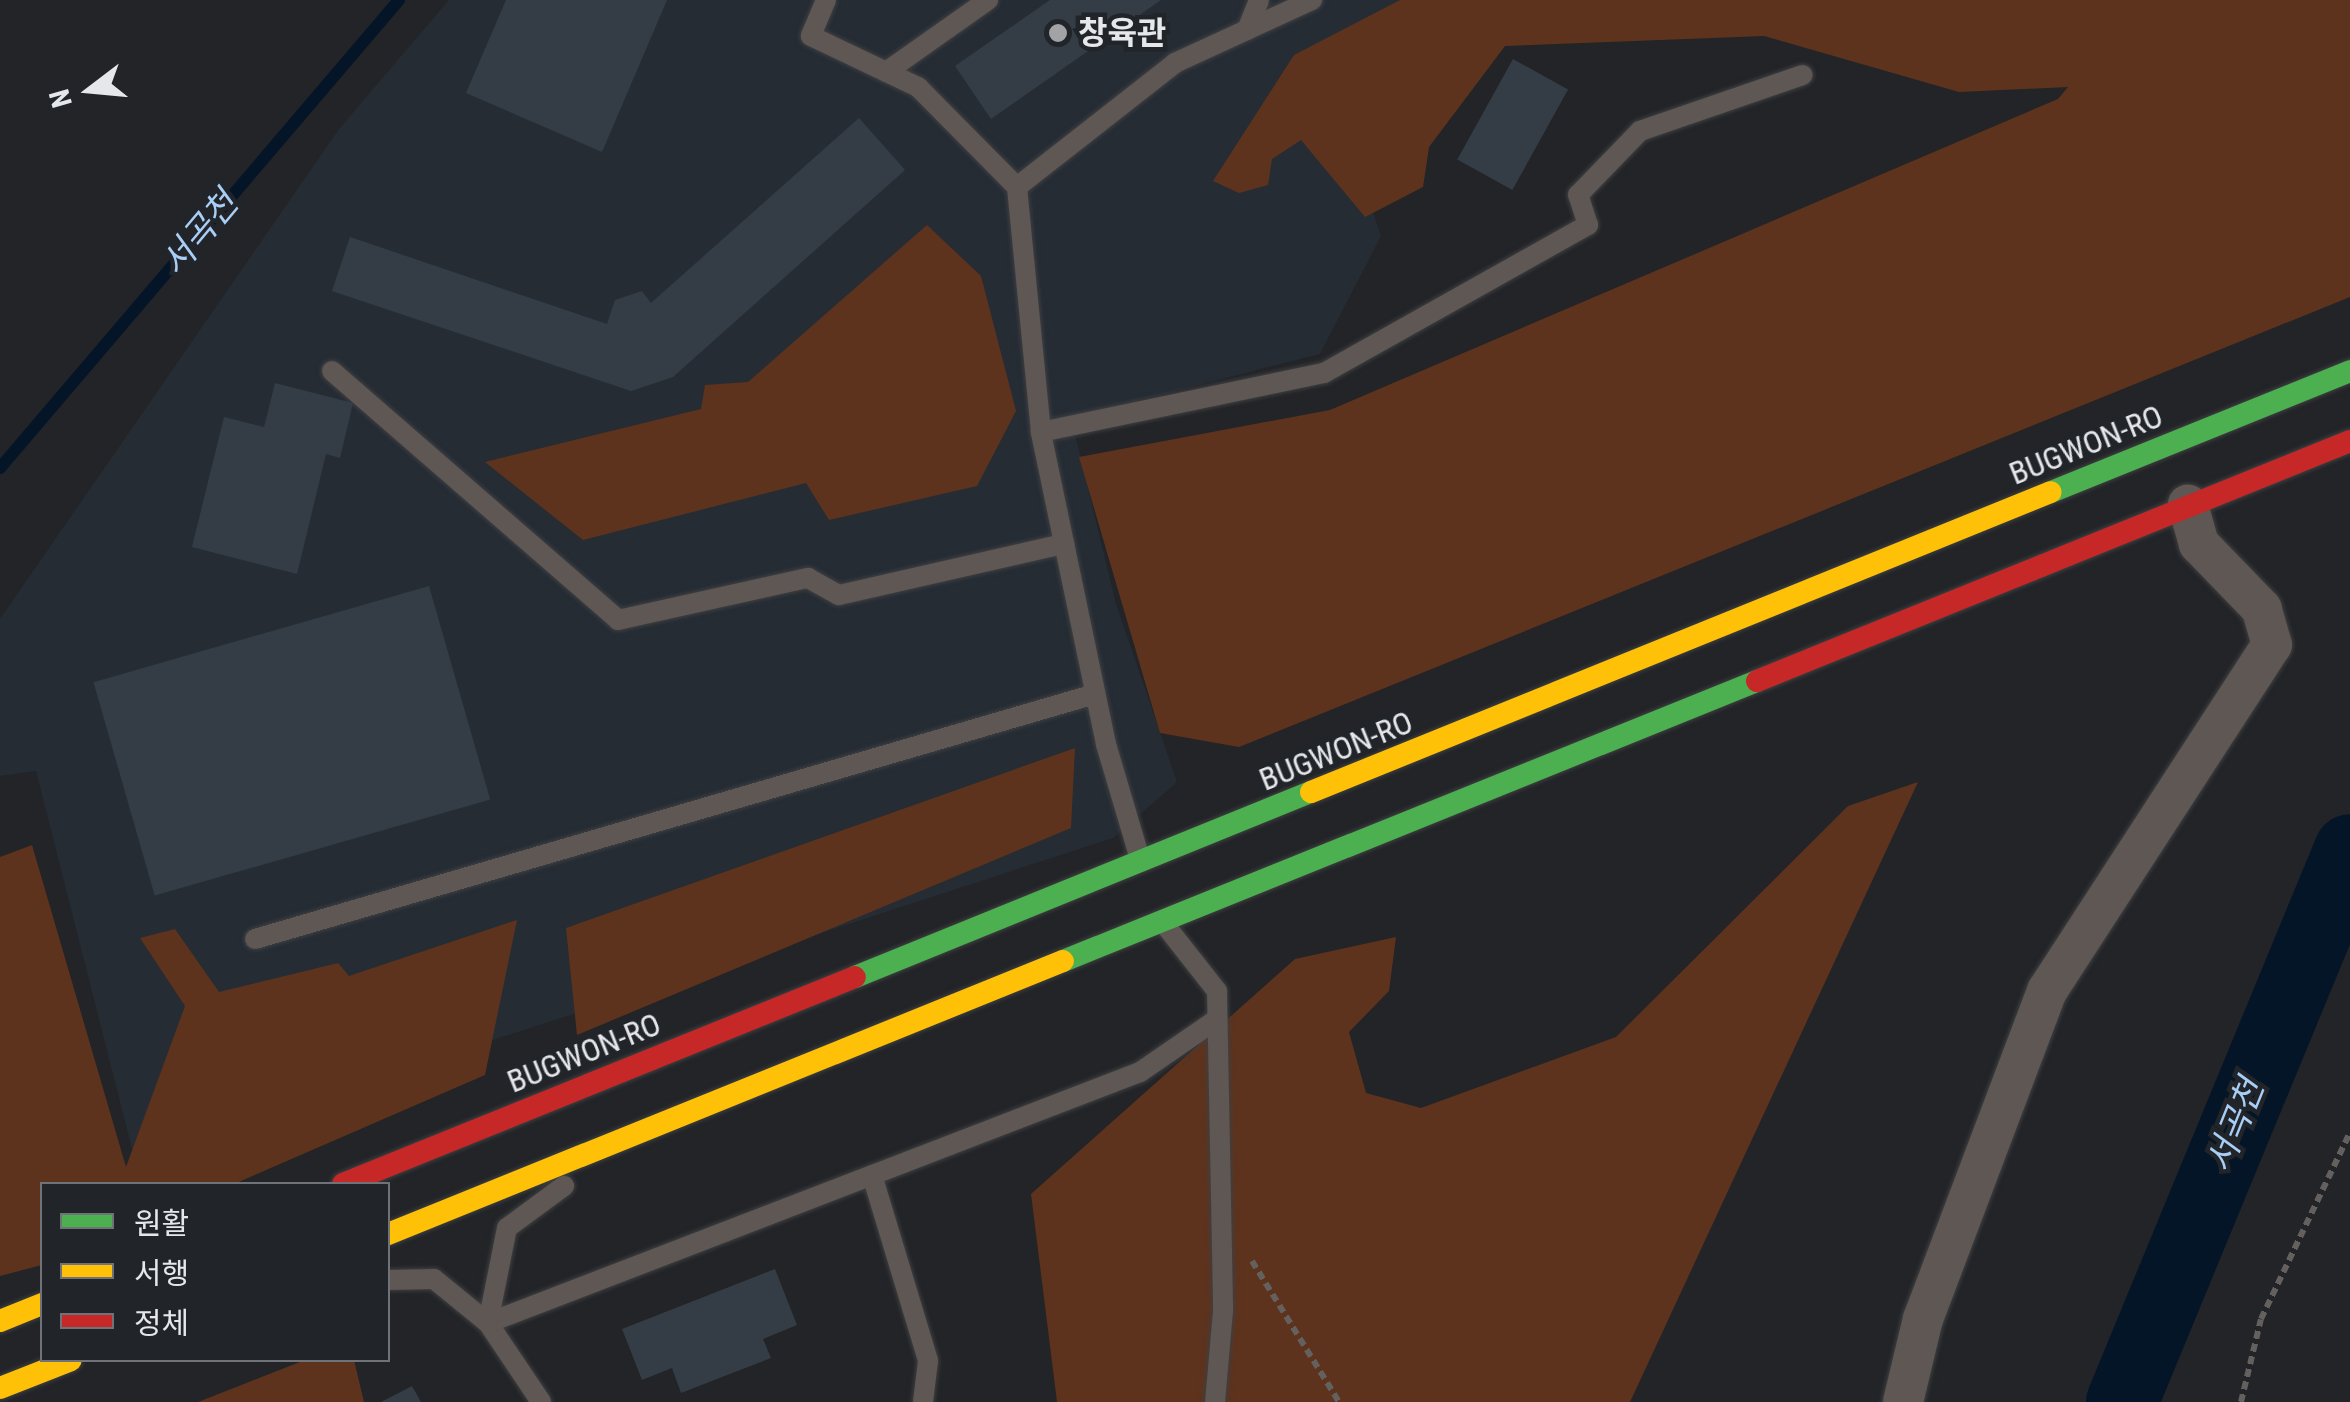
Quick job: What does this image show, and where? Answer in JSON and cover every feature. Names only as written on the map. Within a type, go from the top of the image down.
[{"type":"street","name":"BUGWON-RO","points":[[348,1182],[1148,880],[2350,371]]},
{"type":"street","points":[[390,1233],[1165,925],[2350,441]]},
{"type":"street","points":[[1903,1402],[1923,1318],[2047,991],[2272,645],[2262,609],[2199,544],[2188,505]]},
{"type":"street","points":[[1148,880],[1165,925]]},
{"type":"street","points":[[0,1322],[40,1305]]},
{"type":"street","points":[[0,1388],[66,1362]]},
{"type":"lane","points":[[826,0],[810,36],[918,88],[1016,187],[1041,432],[1095,694],[1148,880]]},
{"type":"lane","points":[[886,72],[988,0]]},
{"type":"lane","points":[[1247,30],[1259,0]]},
{"type":"lane","points":[[1016,187],[1175,63],[1312,0]]},
{"type":"lane","points":[[1041,432],[1324,373],[1588,225],[1578,195],[1640,131],[1803,75]]},
{"type":"lane","points":[[332,371],[618,620],[808,578],[839,595],[1064,544]]},
{"type":"lane","points":[[256,939],[1095,694]]},
{"type":"lane","points":[[1165,925],[1217,991],[1220,1209],[1215,1402]]},
{"type":"lane","points":[[488,1323],[1140,1072],[1217,1019]]},
{"type":"lane","points":[[488,1323],[507,1228],[631,1137]]},
{"type":"lane","points":[[872,1176],[928,1361],[923,1402]]},
{"type":"lane","points":[[390,1280],[434,1279],[488,1323],[541,1402]]},
{"type":"path","points":[[2241,1402],[2261,1318],[2350,1132]]},
{"type":"path","points":[[1220,1209],[1339,1402]]},
{"type":"shaded area","points":[[449,0],[1871,0],[1454,28],[1345,128],[1381,236],[1320,354],[1071,418],[1116,604],[1177,782],[1113,838],[134,1157],[36,771],[0,776],[0,619],[339,129]]},
{"type":"shaded area","points":[[1400,0],[2350,0],[2350,297],[1239,747],[1160,733],[1079,457],[1330,410],[2058,99],[2068,87],[1959,92],[1764,36],[1505,46],[1429,147],[1423,187],[1365,217],[1301,140],[1272,159],[1268,185],[1239,193],[1213,181],[1294,55]]},
{"type":"shaded area","points":[[927,225],[981,276],[1016,411],[977,486],[829,520],[806,483],[583,540],[485,462],[701,409],[705,385],[748,382]]},
{"type":"shaded area","points":[[1075,748],[1071,828],[577,1035],[566,928]]},
{"type":"shaded area","points":[[1918,782],[1630,1402],[1057,1402],[1031,1194],[1295,959],[1396,937],[1389,991],[1349,1032],[1366,1093],[1421,1108],[1616,1037],[1848,806]]},
{"type":"shaded area","points":[[32,845],[126,1167],[185,1006],[140,938],[175,929],[219,992],[338,963],[349,976],[517,920],[485,1075],[239,1182],[40,1182],[40,1266],[0,1276],[0,857]]},
{"type":"shaded area","points":[[300,1362],[354,1362],[364,1402],[198,1402]]},
{"type":"building","points":[[506,0],[667,0],[602,152],[466,93]]},
{"type":"building","name":"창육관","points":[[1050,0],[1161,0],[991,119],[955,66]]},
{"type":"building","points":[[1513,59],[1568,90],[1512,190],[1457,160]]},
{"type":"building","points":[[859,118],[905,170],[673,377],[631,391],[332,291],[350,237],[607,324],[615,300],[642,291],[651,303]]},
{"type":"building","points":[[275,383],[353,403],[340,458],[326,454],[297,574],[192,547],[224,417],[264,427]]},
{"type":"building","points":[[429,586],[490,799],[155,896],[94,682]]},
{"type":"building","points":[[775,1269],[797,1325],[763,1339],[771,1358],[681,1393],[672,1368],[642,1380],[622,1329]]},
{"type":"building","points":[[412,1386],[421,1402],[381,1402]]},
{"type":"waterway","name":"서곡천","points":[[0,468],[399,0]]},
{"type":"waterway","name":"서곡천","points":[[2122,1402],[2350,850]]},
{"type":"traffic: fast","points":[[2051,492],[2350,371]]},
{"type":"traffic: fast","points":[[1063,961],[1757,681]]},
{"type":"traffic: fast","points":[[855,977],[1311,792]]},
{"type":"traffic: slow","points":[[1311,792],[2051,492]]},
{"type":"traffic: slow","points":[[390,1233],[1063,961]]},
{"type":"traffic: slow","points":[[0,1321],[40,1305]]},
{"type":"traffic: slow","points":[[0,1388],[66,1362]]},
{"type":"traffic: jam","points":[[1757,681],[2350,441]]},
{"type":"traffic: jam","points":[[348,1182],[855,977]]},
{"type":"place","name":"창육관","points":[[1058,33]]}]
